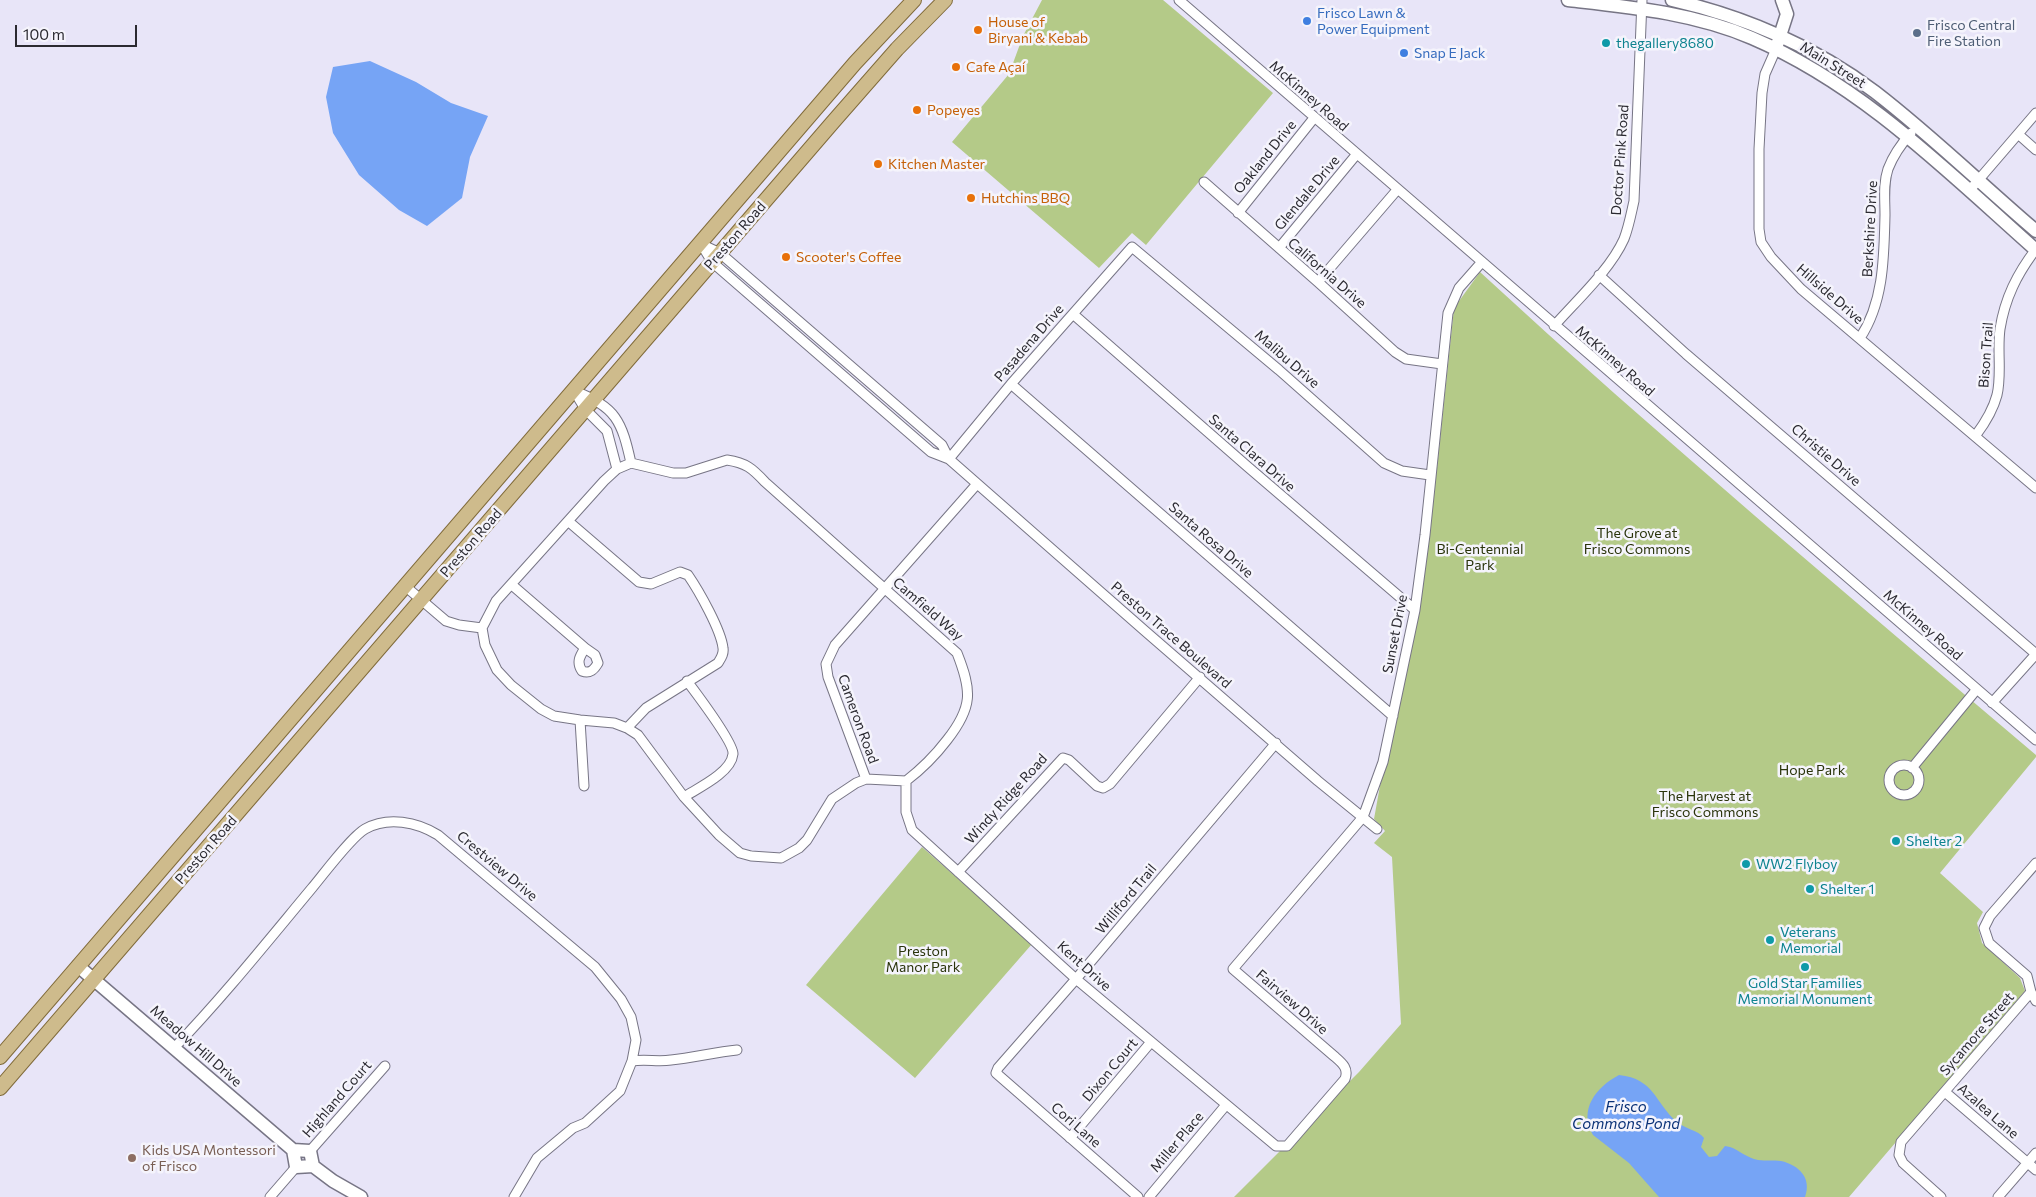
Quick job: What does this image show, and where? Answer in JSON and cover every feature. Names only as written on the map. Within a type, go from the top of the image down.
[{"type":"main road","name":"Preston Road","points":[[0,1056],[870,46],[914,0]]},
{"type":"main road","name":"Preston Road","points":[[0,1088],[833,122],[897,49],[945,0]]},
{"type":"main road","name":"Main Street","points":[[1568,0],[1642,4],[1751,37],[1778,43],[1860,100],[1907,138],[2036,250]]},
{"type":"main road","name":"Main Street","points":[[1672,0],[1706,8],[1778,43],[1839,68],[1874,92],[2036,231]]},
{"type":"main road","points":[[1778,43],[1787,14],[1782,0]]},
{"type":"main road","points":[[817,108],[833,122]]},
{"type":"main road","name":"Meadow Hill Drive","points":[[78,966],[293,1150]]},
{"type":"main road","points":[[313,1166],[296,1168],[293,1150],[310,1151],[313,1166],[333,1181],[361,1197]]},
{"type":"street","name":"McKinney Road","points":[[1179,0],[1481,263],[2036,740]]},
{"type":"street","name":"Doctor Pink Road","points":[[1554,326],[1600,274],[1623,240],[1630,224],[1634,201],[1642,4]]},
{"type":"street","name":"Hillside Drive","points":[[1778,43],[1765,74],[1762,93],[1759,149],[1761,242],[1771,258],[1802,289],[1976,435],[2036,488]]},
{"type":"street","points":[[1969,191],[2036,113]]},
{"type":"street","name":"Oakland Drive","points":[[1238,213],[1314,118]]},
{"type":"street","name":"Berkshire Drive","points":[[1860,338],[1871,322],[1877,305],[1880,285],[1885,182],[1894,157],[1916,127]]},
{"type":"street","points":[[2018,134],[2036,150]]},
{"type":"street","name":"Glendale Drive","points":[[1279,248],[1356,155]]},
{"type":"street","name":"California Drive","points":[[1204,182],[1395,352],[1406,359],[1442,364]]},
{"type":"street","points":[[1318,282],[1397,190]]},
{"type":"street","name":"Preston Trace Boulevard","points":[[700,244],[810,346],[931,452],[949,458]]},
{"type":"street","name":"Pasadena Drive","points":[[949,458],[1011,384],[1132,247]]},
{"type":"street","name":"Malibu Drive","points":[[1132,247],[1279,370],[1384,463],[1402,471],[1430,475]]},
{"type":"street","name":"Bison Trail","points":[[1976,435],[1986,420],[1997,394],[2000,331],[2004,307],[2022,267],[2036,250]]},
{"type":"street","name":"Preston Trace Boulevard","points":[[716,258],[818,337],[942,445],[949,458],[977,484],[1318,781],[1377,829]]},
{"type":"street","name":"Sunset Drive","points":[[1233,969],[1363,816],[1383,762],[1415,610],[1445,330],[1450,305],[1459,288],[1481,263]]},
{"type":"street","name":"Christie Drive","points":[[1600,274],[1686,354],[2036,654]]},
{"type":"street","name":"Santa Clara Drive","points":[[1073,314],[1248,468],[1415,610]]},
{"type":"street","points":[[810,346],[818,337]]},
{"type":"street","name":"Santa Rosa Drive","points":[[1011,384],[1392,716]]},
{"type":"street","points":[[574,391],[595,398],[613,414],[622,426],[631,463],[617,469],[595,490],[496,601],[482,628],[485,645],[498,670],[511,685],[541,709],[554,716],[614,723],[627,728],[644,742],[684,797],[732,847],[751,856],[773,859],[788,855],[807,840],[832,799],[844,790],[866,779],[906,781]]},
{"type":"street","points":[[574,391],[585,409],[607,431],[617,469]]},
{"type":"street","name":"Camfield Way","points":[[631,463],[673,473],[686,473],[727,460],[750,467],[957,653],[968,688],[967,707],[964,717],[936,756],[906,781]]},
{"type":"street","name":"Cameron Road","points":[[866,779],[830,685],[826,664],[835,645],[977,484]]},
{"type":"street","points":[[568,521],[639,582],[651,584],[680,572],[688,575],[714,622],[723,650],[718,663],[646,708],[627,728]]},
{"type":"street","points":[[512,585],[585,648]]},
{"type":"street","points":[[405,586],[446,621],[458,625],[482,628]]},
{"type":"street","points":[[1992,703],[2036,654]]},
{"type":"street","name":"Windy Ridge Road","points":[[958,872],[1063,758],[1069,760],[1097,786],[1103,788],[1110,784],[1200,677]]},
{"type":"street","points":[[684,797],[714,779],[730,762],[732,754],[728,741],[687,681]]},
{"type":"street","points":[[1912,768],[1977,689]]},
{"type":"street","points":[[580,720],[584,786]]},
{"type":"street","name":"Williford Trail","points":[[996,1073],[998,1068],[1276,743]]},
{"type":"street","name":"Kent Drive","points":[[906,781],[905,799],[908,823],[912,830],[1024,929],[1076,979],[1276,1146],[1283,1147]]},
{"type":"street","name":"Crestview Drive","points":[[174,1048],[202,1019],[350,843],[365,829],[393,822],[424,827],[438,835],[595,967],[621,999],[631,1016],[636,1040],[632,1061],[620,1091],[585,1122],[573,1128],[537,1158],[514,1197]]},
{"type":"street","name":"Sycamore Street","points":[[1941,1197],[1903,1163],[1899,1155],[1901,1142],[2031,992],[2026,976],[1988,943],[1984,928],[1990,916],[2036,863]]},
{"type":"street","name":"Fairview Drive","points":[[1233,969],[1344,1065],[1347,1074],[1345,1079],[1287,1146],[1283,1147]]},
{"type":"street","points":[[2031,992],[2036,1001]]},
{"type":"street","name":"Dixon Court","points":[[1070,1138],[1151,1042]]},
{"type":"street","points":[[632,1061],[647,1059],[670,1060],[712,1052],[737,1050]]},
{"type":"street","name":"Highland Court","points":[[310,1151],[385,1066]]},
{"type":"street","name":"Cori Lane","points":[[996,1073],[1138,1197]]},
{"type":"street","name":"Azalea Lane","points":[[1945,1092],[2036,1170]]},
{"type":"street","name":"Miller Place","points":[[1149,1197],[1226,1105]]},
{"type":"street","points":[[1998,1197],[2036,1153]]},
{"type":"street","points":[[270,1197],[296,1168]]},
{"type":"green space","points":[[1042,0],[1163,0],[1273,93],[1146,245],[1132,233],[1099,268],[952,142],[1009,74],[1023,36]]},
{"type":"green space","points":[[1480,272],[1686,456],[2036,755],[1940,873],[1983,912],[1977,923],[1982,943],[2020,978],[2025,991],[1849,1197],[1234,1197],[1359,1072],[1401,1024],[1392,857],[1374,843],[1385,831],[1374,819],[1437,468],[1454,308]]},
{"type":"green space","name":"Preston Manor Park","points":[[922,847],[1032,944],[915,1078],[806,985]]},
{"type":"water","points":[[370,61],[416,82],[451,103],[488,116],[470,157],[462,198],[427,226],[399,210],[359,175],[333,133],[326,97],[333,67]]},
{"type":"water","name":"Frisco Commons Pond","points":[[1619,1075],[1631,1077],[1647,1086],[1677,1122],[1701,1135],[1704,1138],[1701,1147],[1709,1157],[1717,1156],[1725,1146],[1754,1159],[1781,1161],[1798,1169],[1807,1184],[1805,1197],[1659,1197],[1629,1163],[1593,1135],[1589,1126],[1589,1108],[1592,1100],[1603,1086]]},
{"type":"place","name":"Frisco Lawn & Power Equipment","points":[[1307,21]]},
{"type":"place","name":"House of Biryani & Kebab","points":[[978,30]]},
{"type":"place","name":"Frisco Central Fire Station","points":[[1917,33]]},
{"type":"place","name":"thegallery8680","points":[[1606,43]]},
{"type":"place","name":"Snap E Jack","points":[[1404,53]]},
{"type":"place","name":"Cafe Açaí","points":[[956,67]]},
{"type":"place","name":"Popeyes","points":[[917,110]]},
{"type":"place","name":"Kitchen Master","points":[[878,164]]},
{"type":"place","name":"Hutchins BBQ","points":[[971,198]]},
{"type":"place","name":"Scooter's Coffee","points":[[786,257]]},
{"type":"place","name":"Shelter 2","points":[[1896,841]]},
{"type":"place","name":"WW2 Flyboy","points":[[1746,864]]},
{"type":"place","name":"Shelter 1","points":[[1810,889]]},
{"type":"place","name":"Veterans Memorial","points":[[1770,940]]},
{"type":"place","name":"Gold Star Families Memorial Monument","points":[[1805,967]]},
{"type":"place","name":"Kids USA Montessori of Frisco","points":[[132,1158]]},
{"type":"park label","name":"The Grove at Frisco Commons","points":[[1637,542]]},
{"type":"park label","name":"Bi-Centennial Park","points":[[1480,558]]},
{"type":"park label","name":"Hope Park","points":[[1812,770]]},
{"type":"park label","name":"The Harvest at Frisco Commons","points":[[1705,804]]}]
